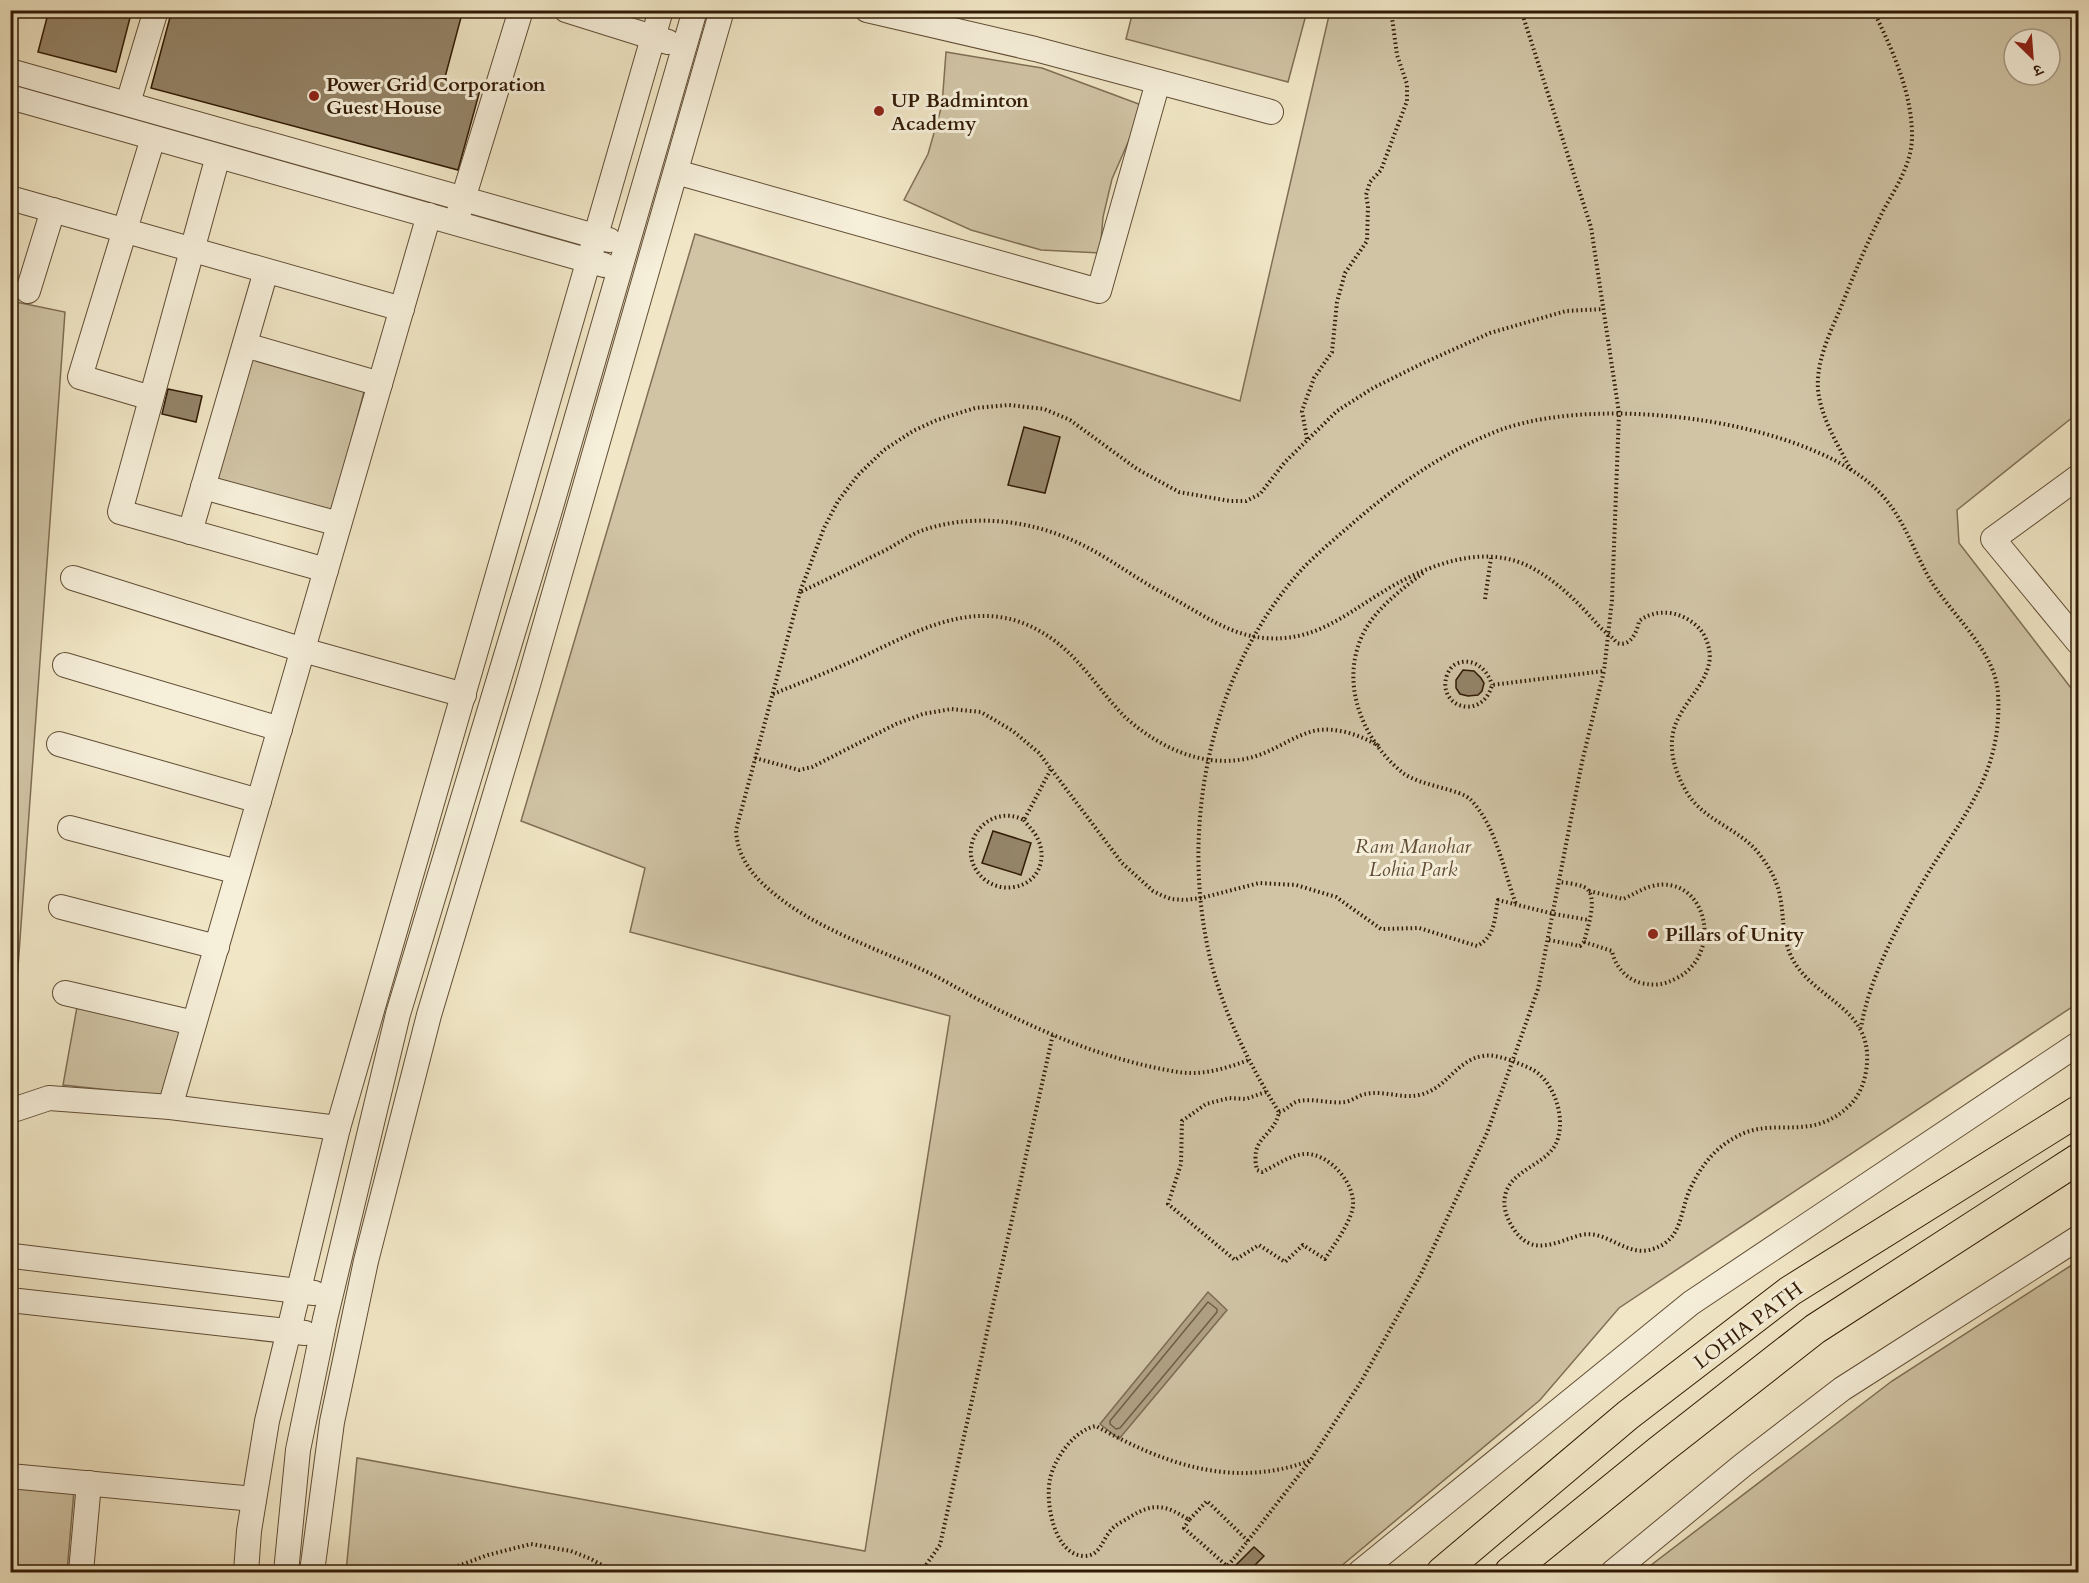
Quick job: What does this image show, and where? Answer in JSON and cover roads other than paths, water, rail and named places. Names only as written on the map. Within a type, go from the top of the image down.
[{"type":"main road","name":"LOHIA PATH","points":[[1442,1572],[1628,1415],[1790,1291],[2079,1111]]},
{"type":"main road","points":[[1510,1572],[1815,1329],[2079,1159]]},
{"type":"street","points":[[128,103],[156,10]]},
{"type":"street","points":[[456,223],[521,10]]},
{"type":"street","points":[[566,10],[684,48]]},
{"type":"street","points":[[246,1572],[249,1531],[267,1421],[338,1128],[662,10]]},
{"type":"street","points":[[286,1572],[298,1450],[331,1295],[398,1014],[547,521],[695,10]]},
{"type":"street","points":[[312,1572],[332,1422],[358,1300],[429,1015],[524,699],[722,10]]},
{"type":"street","points":[[867,10],[1035,49],[1271,112]]},
{"type":"street","points":[[10,71],[627,245],[650,263]]},
{"type":"street","points":[[676,172],[1099,291],[1158,82]]},
{"type":"street","points":[[10,97],[589,261],[620,269],[650,263]]},
{"type":"street","points":[[151,398],[80,377],[153,138]]},
{"type":"street","points":[[218,156],[120,512],[326,570]]},
{"type":"street","points":[[10,198],[402,309]]},
{"type":"street","points":[[28,291],[53,210]]},
{"type":"street","points":[[170,1107],[429,215]]},
{"type":"street","points":[[190,532],[266,271]]},
{"type":"street","points":[[245,345],[380,384]]},
{"type":"street","points":[[2079,477],[1993,538],[2079,642]]},
{"type":"street","points":[[203,487],[339,525]]},
{"type":"street","points":[[73,579],[303,650],[464,694]]},
{"type":"street","points":[[65,665],[280,729]]},
{"type":"street","points":[[59,744],[259,801]]},
{"type":"street","points":[[70,828],[238,872]]},
{"type":"street","points":[[61,907],[217,947]]},
{"type":"street","points":[[65,993],[194,1023]]},
{"type":"street","points":[[1360,1572],[1691,1303],[2079,1044]]},
{"type":"street","points":[[10,1111],[49,1098],[170,1107],[338,1128]]},
{"type":"street","points":[[1613,1572],[1743,1465],[1842,1389],[2079,1238]]},
{"type":"street","points":[[13,1256],[358,1300]]},
{"type":"street","points":[[10,1300],[322,1335]]},
{"type":"street","points":[[10,1476],[254,1499]]},
{"type":"street","points":[[81,1572],[89,1483]]},
{"type":"water","points":[[1208,1292],[1227,1310],[1119,1439],[1100,1424]]},
{"type":"place","name":"Power Grid Corporation Guest House","points":[[314,96]]},
{"type":"place","name":"UP Badminton Academy","points":[[879,111]]},
{"type":"place","name":"Pillars of Unity","points":[[1653,934]]},
{"type":"park label","name":"Ram Manohar Lohia Park","points":[[1413,858]]}]
